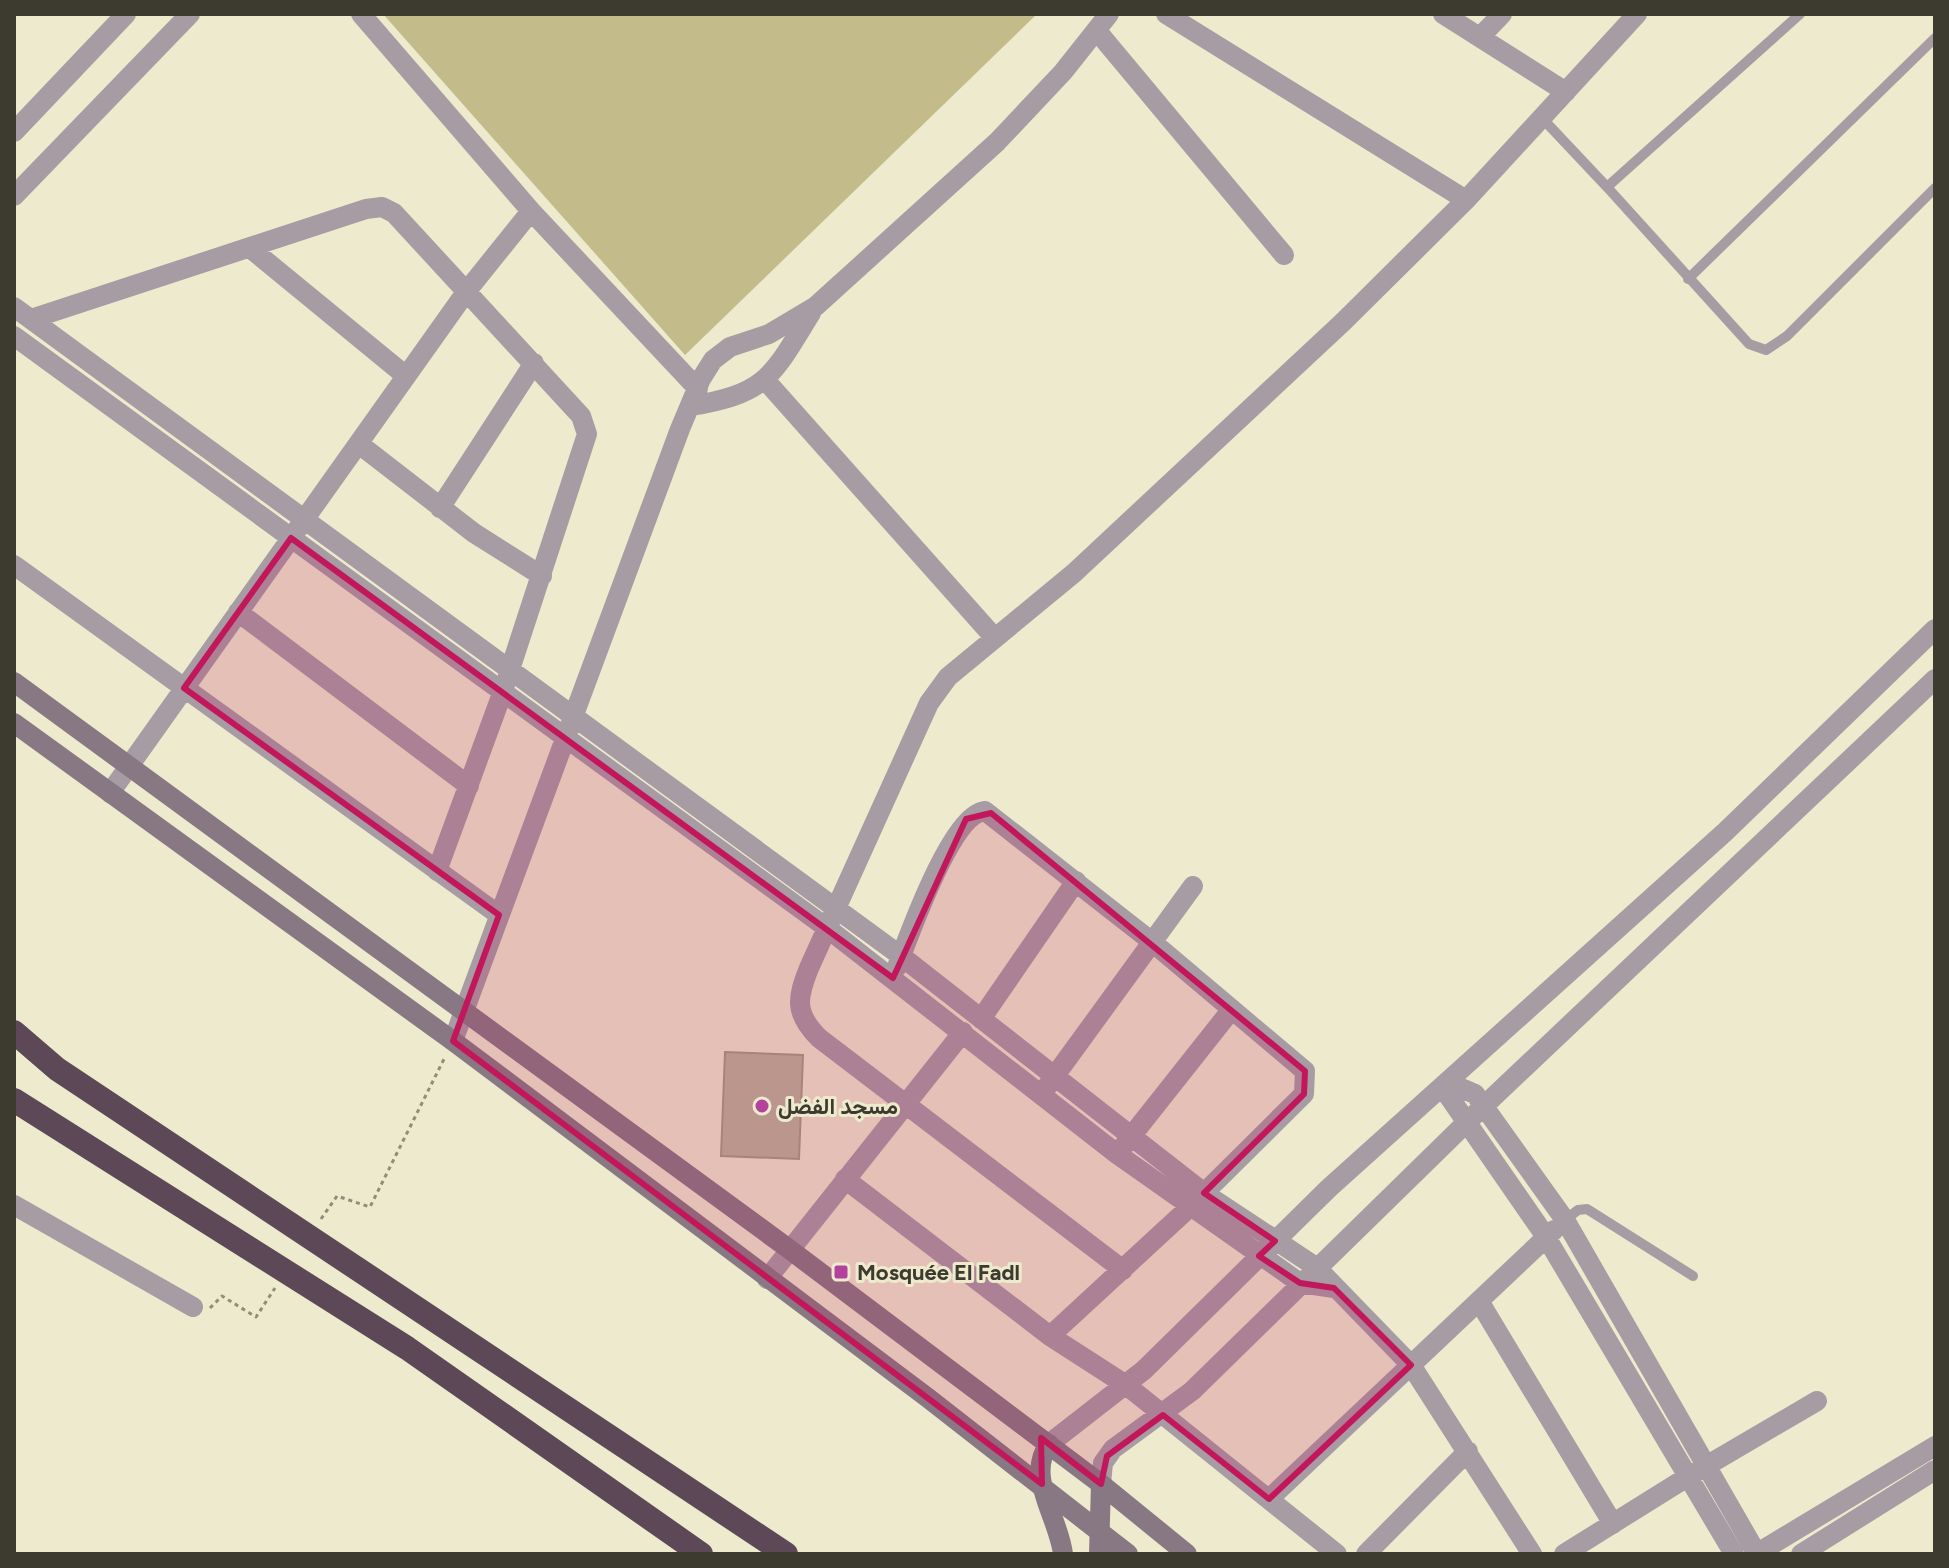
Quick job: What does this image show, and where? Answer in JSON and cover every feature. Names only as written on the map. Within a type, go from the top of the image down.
[{"type":"highway","points":[[14,1032],[57,1069],[786,1554]]},
{"type":"highway","points":[[14,1051],[57,1069]]},
{"type":"highway","points":[[14,1100],[407,1348],[701,1554]]},
{"type":"street","points":[[14,132],[126,14]]},
{"type":"street","points":[[14,196],[190,14]]},
{"type":"street","points":[[361,14],[695,397],[734,398],[766,381],[816,306]]},
{"type":"street","points":[[1166,14],[1466,200]]},
{"type":"street","points":[[1443,14],[1566,92]]},
{"type":"street","points":[[1480,37],[1502,14]]},
{"type":"street","points":[[1123,1270],[819,1038],[800,1015],[798,998],[929,703],[948,677],[993,636],[1074,573],[1240,419],[1466,200],[1637,14]]},
{"type":"street","points":[[453,1041],[573,713],[695,397],[707,369],[721,353],[777,330],[816,306],[997,142],[1103,22],[1284,255]]},
{"type":"street","points":[[22,313],[250,248],[366,209],[382,207],[394,213],[581,416],[587,434],[503,691],[437,871]]},
{"type":"street","points":[[110,793],[466,292],[531,211]]},
{"type":"street","points":[[250,248],[406,376]]},
{"type":"street","points":[[22,313],[573,713],[832,919],[893,978],[1117,1154],[1316,1267],[1411,1365],[1532,1554]]},
{"type":"street","points":[[14,336],[565,736],[832,919],[901,956],[1132,1138],[1259,1256],[1300,1283],[1334,1288]]},
{"type":"street","points":[[440,508],[534,363]]},
{"type":"street","points":[[766,381],[993,636]]},
{"type":"street","points":[[182,458],[193,439]]},
{"type":"street","points":[[359,444],[440,508],[542,576]]},
{"type":"street","points":[[14,565],[499,915]]},
{"type":"street","points":[[238,612],[469,786]]},
{"type":"street","points":[[1063,1554],[1057,1522],[1042,1484],[1039,1463],[1049,1444],[1126,1385],[1329,1188],[1725,832],[1935,629]]},
{"type":"street","points":[[1099,1554],[1101,1484],[1107,1456],[1163,1415],[1935,679]]},
{"type":"street","points":[[14,682],[789,1249],[1049,1444],[1187,1554]]},
{"type":"street","points":[[14,723],[453,1041],[1042,1484],[1128,1554]]},
{"type":"street","points":[[893,978],[934,878],[966,819],[974,813],[991,813],[1151,941],[1305,1071],[1307,1087],[1198,1199],[1050,1336]]},
{"type":"street","points":[[981,1019],[1076,881]]},
{"type":"street","points":[[1041,1095],[1193,886]]},
{"type":"street","points":[[1117,1154],[1232,1009]]},
{"type":"street","points":[[767,1279],[963,1032]]},
{"type":"street","points":[[1443,1088],[1454,1085],[1466,1088],[1485,1106],[1565,1220],[1643,1350],[1734,1554]]},
{"type":"street","points":[[1443,1088],[1546,1237],[1697,1471],[1756,1554],[1935,1446]]},
{"type":"street","points":[[845,1179],[1050,1336],[1126,1385],[1337,1554]]},
{"type":"street","points":[[14,1205],[193,1307]]},
{"type":"street","points":[[1269,1499],[1565,1220]]},
{"type":"street","points":[[1479,1301],[1613,1524]]},
{"type":"street","points":[[1564,1554],[1817,1401]]},
{"type":"street","points":[[1366,1554],[1468,1451]]},
{"type":"street","points":[[1801,1554],[1935,1470]]},
{"type":"lane","points":[[1607,187],[1800,14]]},
{"type":"lane","points":[[1688,279],[1935,38]]},
{"type":"lane","points":[[1542,118],[1749,344],[1766,350],[1775,347],[1935,188]]},
{"type":"lane","points":[[1565,1220],[1578,1210],[1587,1209],[1693,1276]]},
{"type":"path","points":[[337,1196],[370,1207],[453,1041]]},
{"type":"path","points":[[222,1296],[256,1317]]},
{"type":"highlighted area","points":[[291,538],[893,978],[966,819],[991,813],[1305,1071],[1304,1094],[1204,1193],[1275,1241],[1259,1256],[1300,1283],[1334,1288],[1411,1365],[1269,1499],[1163,1415],[1107,1456],[1101,1484],[1041,1438],[1042,1484],[453,1041],[499,915],[184,688]]},
{"type":"shaded area","points":[[383,14],[1037,14],[685,355]]},
{"type":"building","name":"مسجد الفضل","points":[[725,1052],[803,1055],[799,1159],[721,1156]]},
{"type":"place","name":"مسجد الفضل","points":[[762,1106]]},
{"type":"place","name":"Mosquée El Fadl","points":[[841,1272]]}]
